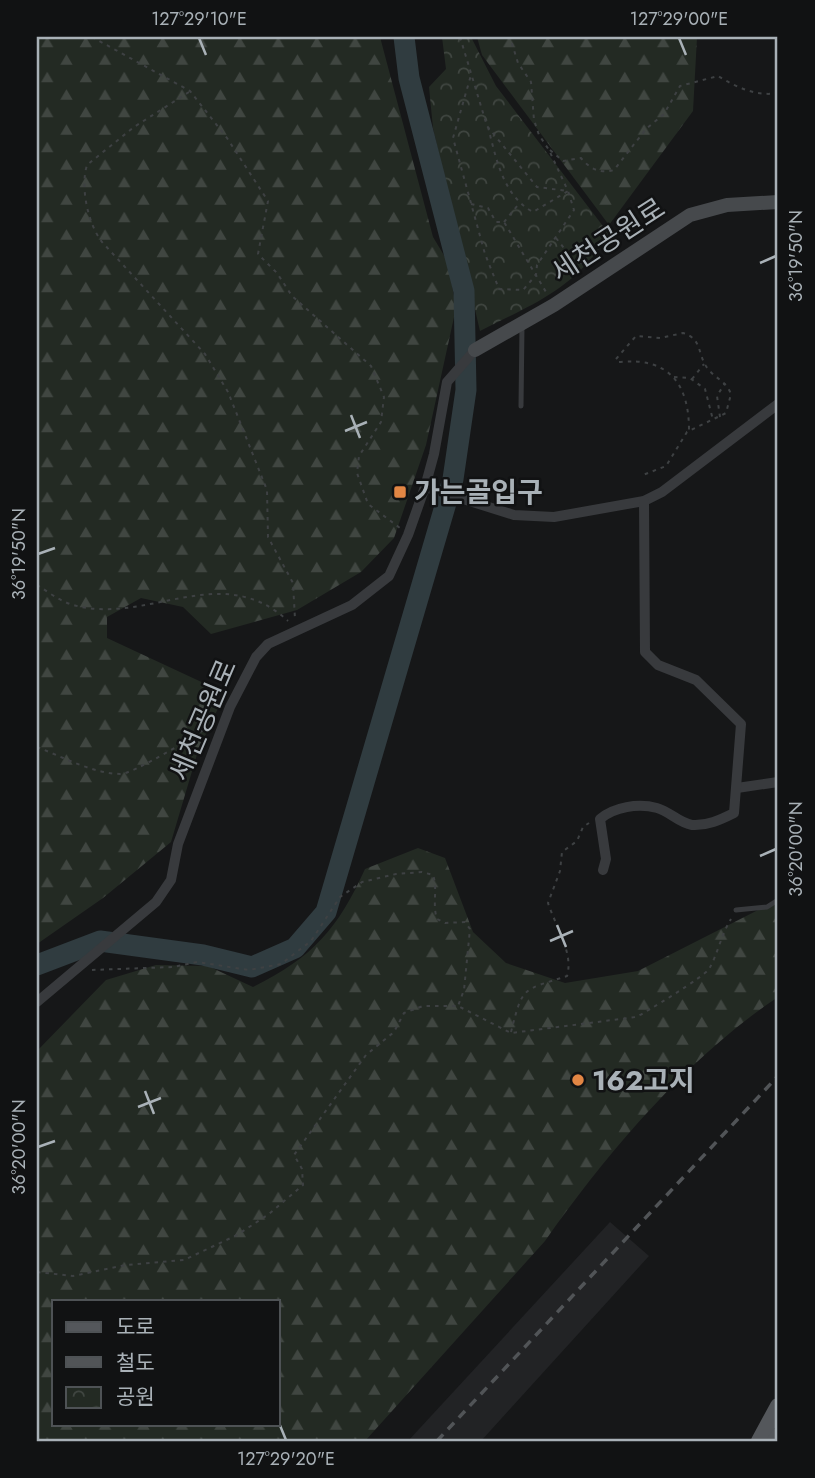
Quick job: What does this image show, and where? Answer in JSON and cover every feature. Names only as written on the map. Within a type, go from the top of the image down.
[{"type":"main road","points":[[760,1441],[778,1406]]},
{"type":"main road","points":[[775,1441],[778,1436]]},
{"type":"street","name":"세천공원로","points":[[70,973],[156,902],[171,880],[178,844],[230,707],[244,678],[268,644],[352,605],[389,576],[428,489],[447,382],[475,351],[606,271],[690,215],[727,205],[778,202]]},
{"type":"street","points":[[428,489],[514,515],[554,517],[644,500],[662,492],[778,404]]},
{"type":"street","points":[[603,870],[606,859],[600,819],[610,811],[634,806],[659,808],[690,825],[715,823],[734,813],[737,788],[741,724],[696,680],[658,665],[645,652],[644,500]]},
{"type":"street","points":[[737,788],[778,782]]},
{"type":"street","points":[[37,1002],[70,973]]},
{"type":"lane","points":[[521,406],[522,323]]},
{"type":"lane","points":[[736,911],[767,907],[778,901]]},
{"type":"path","points":[[92,37],[190,91],[227,138],[268,201],[258,254],[277,272],[292,296],[371,366],[384,397],[381,422],[359,456],[357,473],[368,504],[408,535]]},
{"type":"path","points":[[460,37],[503,178],[519,204],[533,212],[568,191]]},
{"type":"path","points":[[471,75],[453,138],[485,254],[499,289],[523,290],[536,275],[537,265],[574,210],[549,150],[539,135],[534,120],[531,82],[518,63],[510,37]]},
{"type":"path","points":[[549,150],[563,161],[581,158],[587,165],[606,172],[614,170],[646,129],[664,114],[680,86],[718,76],[746,90],[778,93]]},
{"type":"path","points":[[190,91],[145,119],[87,165],[85,179],[91,225],[102,242],[205,354],[228,392],[267,490],[268,537],[293,583],[295,630]]},
{"type":"path","points":[[487,126],[537,187],[568,191]]},
{"type":"path","points":[[471,204],[488,208],[496,222],[504,222]]},
{"type":"path","points":[[504,222],[519,204]]},
{"type":"path","points":[[504,222],[548,296]]},
{"type":"path","points":[[555,237],[574,261],[598,265],[606,271]]},
{"type":"path","points":[[689,431],[713,421],[720,418],[732,401],[725,383],[705,364],[697,341],[683,333],[660,338],[636,336],[618,360],[651,363],[674,377],[692,379],[705,388],[713,421]]},
{"type":"path","points":[[692,379],[705,364]]},
{"type":"path","points":[[643,475],[659,471],[671,461],[689,431],[688,408],[674,377]]},
{"type":"path","points":[[720,418],[717,396],[725,383]]},
{"type":"path","points":[[37,585],[69,604],[94,608],[128,608],[181,596],[227,593],[264,604],[287,619],[295,630]]},
{"type":"path","points":[[37,747],[94,769],[123,775],[199,735],[209,726]]},
{"type":"path","points":[[511,1032],[520,997],[526,991],[567,976],[570,967],[566,951],[548,903],[560,871],[562,852],[577,841],[583,827],[600,819]]},
{"type":"path","points":[[70,973],[102,968],[173,967],[197,962],[249,970],[281,964],[312,941],[340,897],[362,882],[422,872],[433,874],[434,910],[437,919],[445,923],[465,922],[470,929],[464,990],[458,1006]]},
{"type":"path","points":[[37,1272],[72,1276],[126,1265],[174,1261],[237,1235],[298,1192],[303,1185],[302,1169],[295,1155],[366,1055],[394,1032],[404,1013],[423,1006],[458,1006],[511,1032],[617,1021],[650,1011],[709,970],[721,936],[736,911]]},
{"type":"shaded area","points":[[610,1222],[649,1256],[481,1441],[408,1441]]},
{"type":"green space","points":[[37,37],[380,37],[433,237],[448,262],[456,308],[426,445],[394,538],[361,572],[297,610],[211,634],[183,607],[141,598],[107,617],[107,638],[210,686],[221,702],[198,751],[171,842],[103,898],[37,944]]},
{"type":"green space","points":[[442,37],[471,37],[496,86],[609,234],[596,253],[568,281],[536,303],[480,331],[433,128],[429,87],[446,69]]},
{"type":"green space","points":[[477,37],[697,37],[693,111],[609,225],[482,55]]},
{"type":"green space","points":[[418,848],[445,858],[473,932],[506,963],[565,983],[638,971],[778,900],[778,997],[712,1048],[651,1108],[595,1174],[545,1241],[365,1441],[37,1441],[37,1051],[106,980],[156,965],[208,966],[253,987],[292,965],[321,940],[355,890],[365,869]]},
{"type":"waterway","points":[[37,965],[100,941],[203,955],[252,967],[295,948],[326,912],[453,479],[466,390],[464,291],[409,78],[404,37]]},
{"type":"railway","points":[[437,1441],[778,1076]]},
{"type":"place","name":"가는골입구","points":[[400,492]]},
{"type":"place","name":"162고지","points":[[578,1080]]}]
